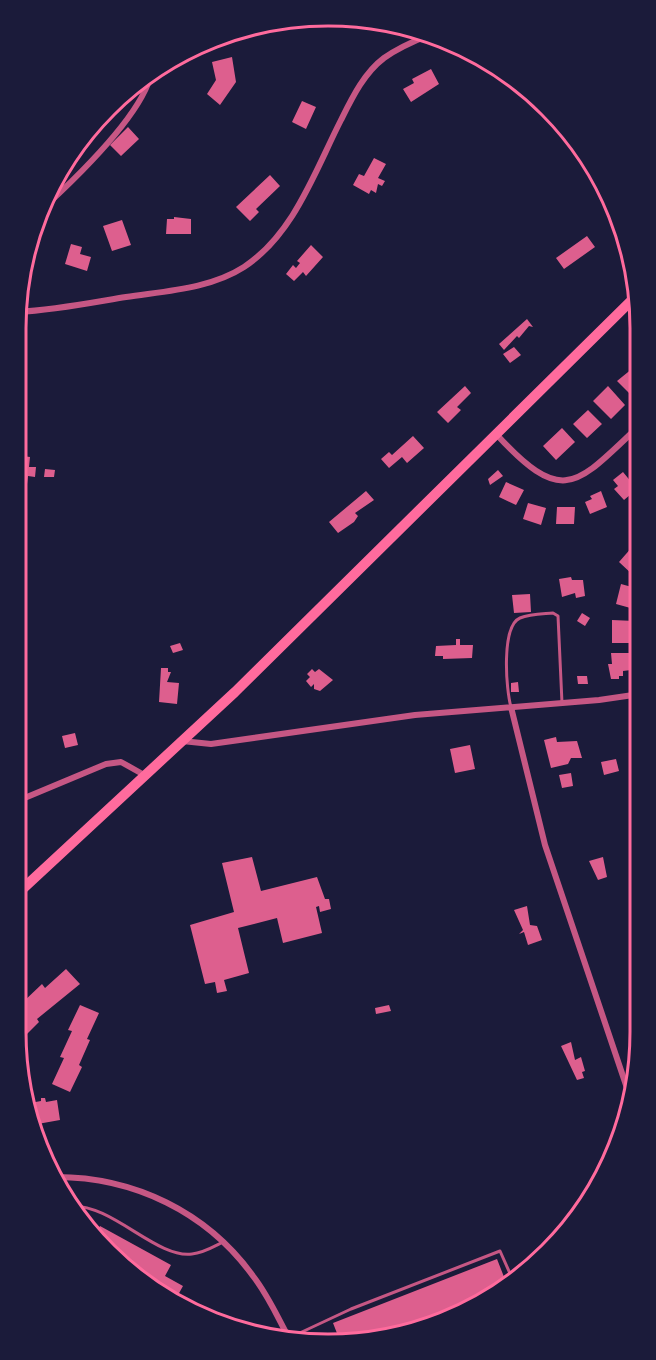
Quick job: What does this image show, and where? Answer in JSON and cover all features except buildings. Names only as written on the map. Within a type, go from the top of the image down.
[{"type":"highway","points":[[26,886],[146,776],[497,435],[629,303]]},
{"type":"street","points":[[26,311],[194,286],[219,280],[244,267],[263,252],[290,220],[354,93],[368,74],[392,53],[419,40]]},
{"type":"street","points":[[57,193],[104,146],[131,113],[148,85]]},
{"type":"street","points":[[497,435],[530,469],[548,478],[567,480],[589,473],[630,434]]},
{"type":"street","points":[[182,741],[211,744],[415,715],[630,695]]},
{"type":"street","points":[[510,707],[545,844],[626,1085]]},
{"type":"street","points":[[26,797],[106,764],[121,762],[134,766],[146,776]]},
{"type":"street","points":[[64,1179],[116,1183],[145,1192],[180,1210],[224,1242],[255,1277],[285,1331]]},
{"type":"lane","points":[[510,707],[506,690],[508,638],[511,628],[520,618],[553,613],[558,615],[562,703]]},
{"type":"lane","points":[[80,1205],[98,1211],[175,1253],[190,1255],[224,1242]]},
{"type":"lane","points":[[301,1333],[351,1309],[500,1251],[510,1274]]}]
